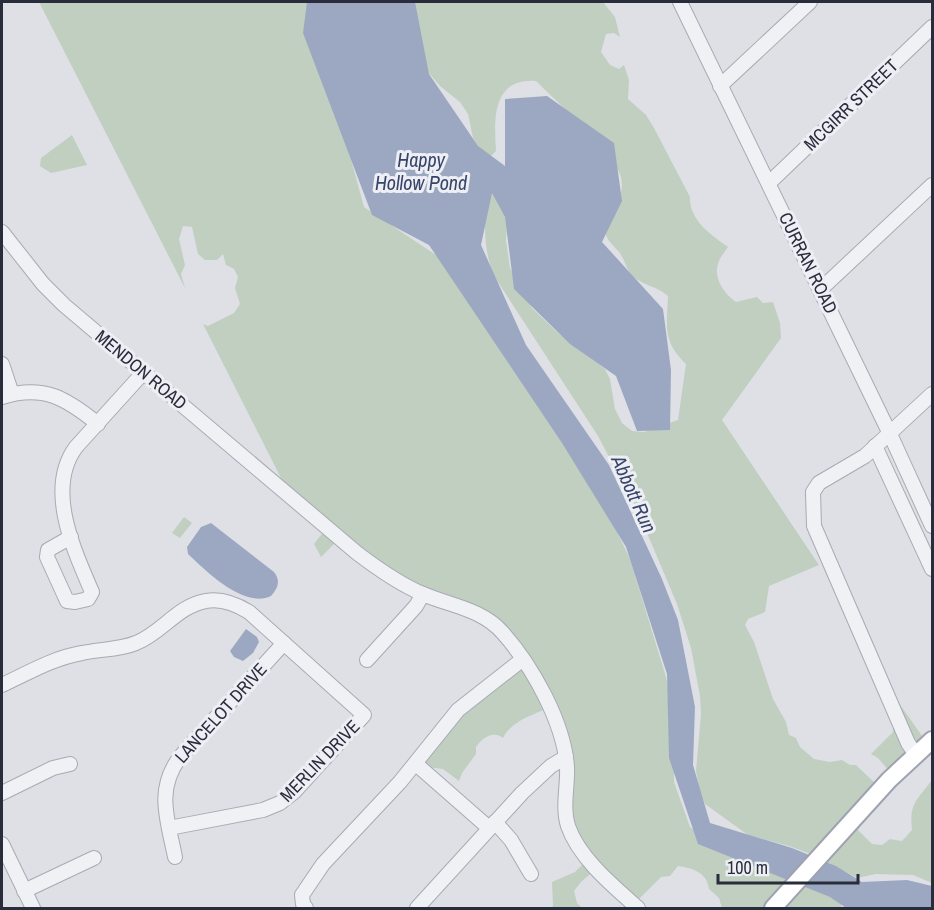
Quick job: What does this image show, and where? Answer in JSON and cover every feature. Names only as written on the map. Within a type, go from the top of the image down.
[{"type":"main road","points":[[773,909],[889,780],[933,740]]},
{"type":"street","name":"CURRAN ROAD","points":[[680,2],[821,289],[933,526]]},
{"type":"street","points":[[720,86],[810,2]]},
{"type":"street","name":"MCGIRR STREET","points":[[769,183],[933,27]]},
{"type":"street","points":[[821,289],[933,185]]},
{"type":"street","name":"MENDON ROAD","points":[[2,231],[53,294],[143,373],[369,562],[392,578],[423,594],[487,619],[504,634],[523,659],[556,722],[564,745],[566,758],[565,814],[571,834],[592,863],[638,909]]},
{"type":"street","points":[[2,364],[7,396],[31,391],[60,397],[98,424]]},
{"type":"street","points":[[71,537],[48,550],[47,557],[67,601],[75,602],[87,599],[92,592],[66,519],[63,496],[67,463],[76,447],[143,373]]},
{"type":"street","points":[[916,755],[908,742],[814,526],[813,492],[819,483],[865,456],[933,394]]},
{"type":"street","points":[[875,446],[933,569]]},
{"type":"street","points":[[367,660],[416,606],[423,594]]},
{"type":"street","points":[[2,685],[39,667],[69,656],[136,644],[151,636],[183,610],[209,600],[233,604],[249,612],[284,643]]},
{"type":"street","name":"MERLIN DRIVE","points":[[169,828],[263,810],[280,803],[294,792],[364,715],[284,643]]},
{"type":"street","name":"LANCELOT DRIVE","points":[[175,857],[164,794],[171,771],[180,757],[284,643]]},
{"type":"street","points":[[304,904],[304,891],[323,864],[419,760],[458,710],[523,659]]},
{"type":"street","points":[[417,909],[492,825],[551,766],[566,758]]},
{"type":"street","points":[[419,760],[511,840],[531,874]]},
{"type":"street","points":[[2,793],[53,768],[70,764]]},
{"type":"street","points":[[2,844],[33,909]]},
{"type":"street","points":[[24,891],[94,858]]},
{"type":"green space","points":[[39,2],[312,2],[337,108],[364,207],[439,257],[600,496],[630,559],[666,677],[675,728],[674,782],[690,827],[721,849],[839,899],[842,908],[722,908],[719,898],[709,889],[702,875],[678,866],[670,876],[661,877],[635,903],[597,868],[574,891],[577,903],[582,908],[551,908],[553,906],[552,882],[575,872],[589,858],[574,839],[568,760],[548,708],[511,727],[503,738],[492,735],[481,741],[476,747],[476,754],[459,781],[443,769],[428,767],[421,755],[516,656],[504,633],[425,593],[339,539],[321,557],[314,544],[327,527],[288,492],[203,324],[208,326],[234,313],[240,304],[235,288],[238,277],[234,269],[226,265],[223,254],[217,260],[205,260],[198,254],[192,227],[183,226],[179,239],[185,265],[181,274],[185,288]]},
{"type":"green space","points":[[404,2],[603,2],[615,17],[620,37],[614,33],[606,34],[601,52],[610,65],[619,69],[624,65],[629,80],[628,99],[646,115],[654,128],[690,197],[697,220],[708,232],[728,247],[717,270],[721,286],[736,302],[757,297],[763,303],[773,302],[780,323],[781,338],[722,420],[819,565],[769,586],[765,612],[748,619],[745,625],[754,642],[773,699],[786,722],[789,735],[796,738],[800,747],[814,759],[830,762],[842,760],[850,765],[856,765],[877,785],[848,820],[872,844],[882,845],[890,839],[902,841],[912,830],[911,821],[915,802],[932,780],[932,883],[913,875],[876,874],[857,878],[816,856],[748,835],[705,804],[700,793],[696,771],[701,714],[700,696],[691,648],[677,604],[639,514],[598,436],[494,276],[487,253],[485,227],[487,201],[494,177],[507,225],[506,240],[510,268],[532,308],[558,333],[605,369],[610,379],[615,409],[622,423],[632,431],[644,432],[678,420],[686,364],[678,356],[669,340],[668,296],[633,276],[606,235],[606,226],[619,200],[622,184],[617,167],[597,142],[536,81],[522,82],[511,86],[503,93],[496,114],[496,151],[491,156],[484,157],[473,138],[468,114],[460,102],[440,86],[428,72]]},
{"type":"green space","points":[[72,135],[87,165],[51,173],[40,166],[41,158]]},
{"type":"green space","points":[[184,517],[192,523],[180,538],[172,533]]},
{"type":"green space","points":[[889,689],[925,740],[890,772],[878,758],[871,754],[893,732],[893,726],[879,694]]},
{"type":"water","name":"Happy Hollow Pond","points":[[307,2],[415,2],[429,74],[478,146],[505,166],[505,99],[547,96],[614,143],[622,201],[602,242],[663,309],[671,370],[670,430],[637,431],[616,376],[570,344],[514,289],[505,217],[492,193],[481,245],[526,345],[609,465],[662,579],[678,620],[695,707],[693,765],[710,823],[792,848],[836,866],[862,882],[907,880],[932,886],[932,908],[846,908],[830,897],[698,844],[669,758],[667,674],[626,547],[562,443],[429,245],[372,215],[303,33]]},
{"type":"water","points":[[211,523],[274,572],[278,584],[271,596],[260,599],[238,593],[215,578],[188,554],[187,547],[201,527]]},
{"type":"water","points":[[246,629],[257,637],[259,642],[253,653],[243,661],[234,657],[230,651]]},
{"type":"water label","name":"Abbott Run","points":[[634,494]]}]
